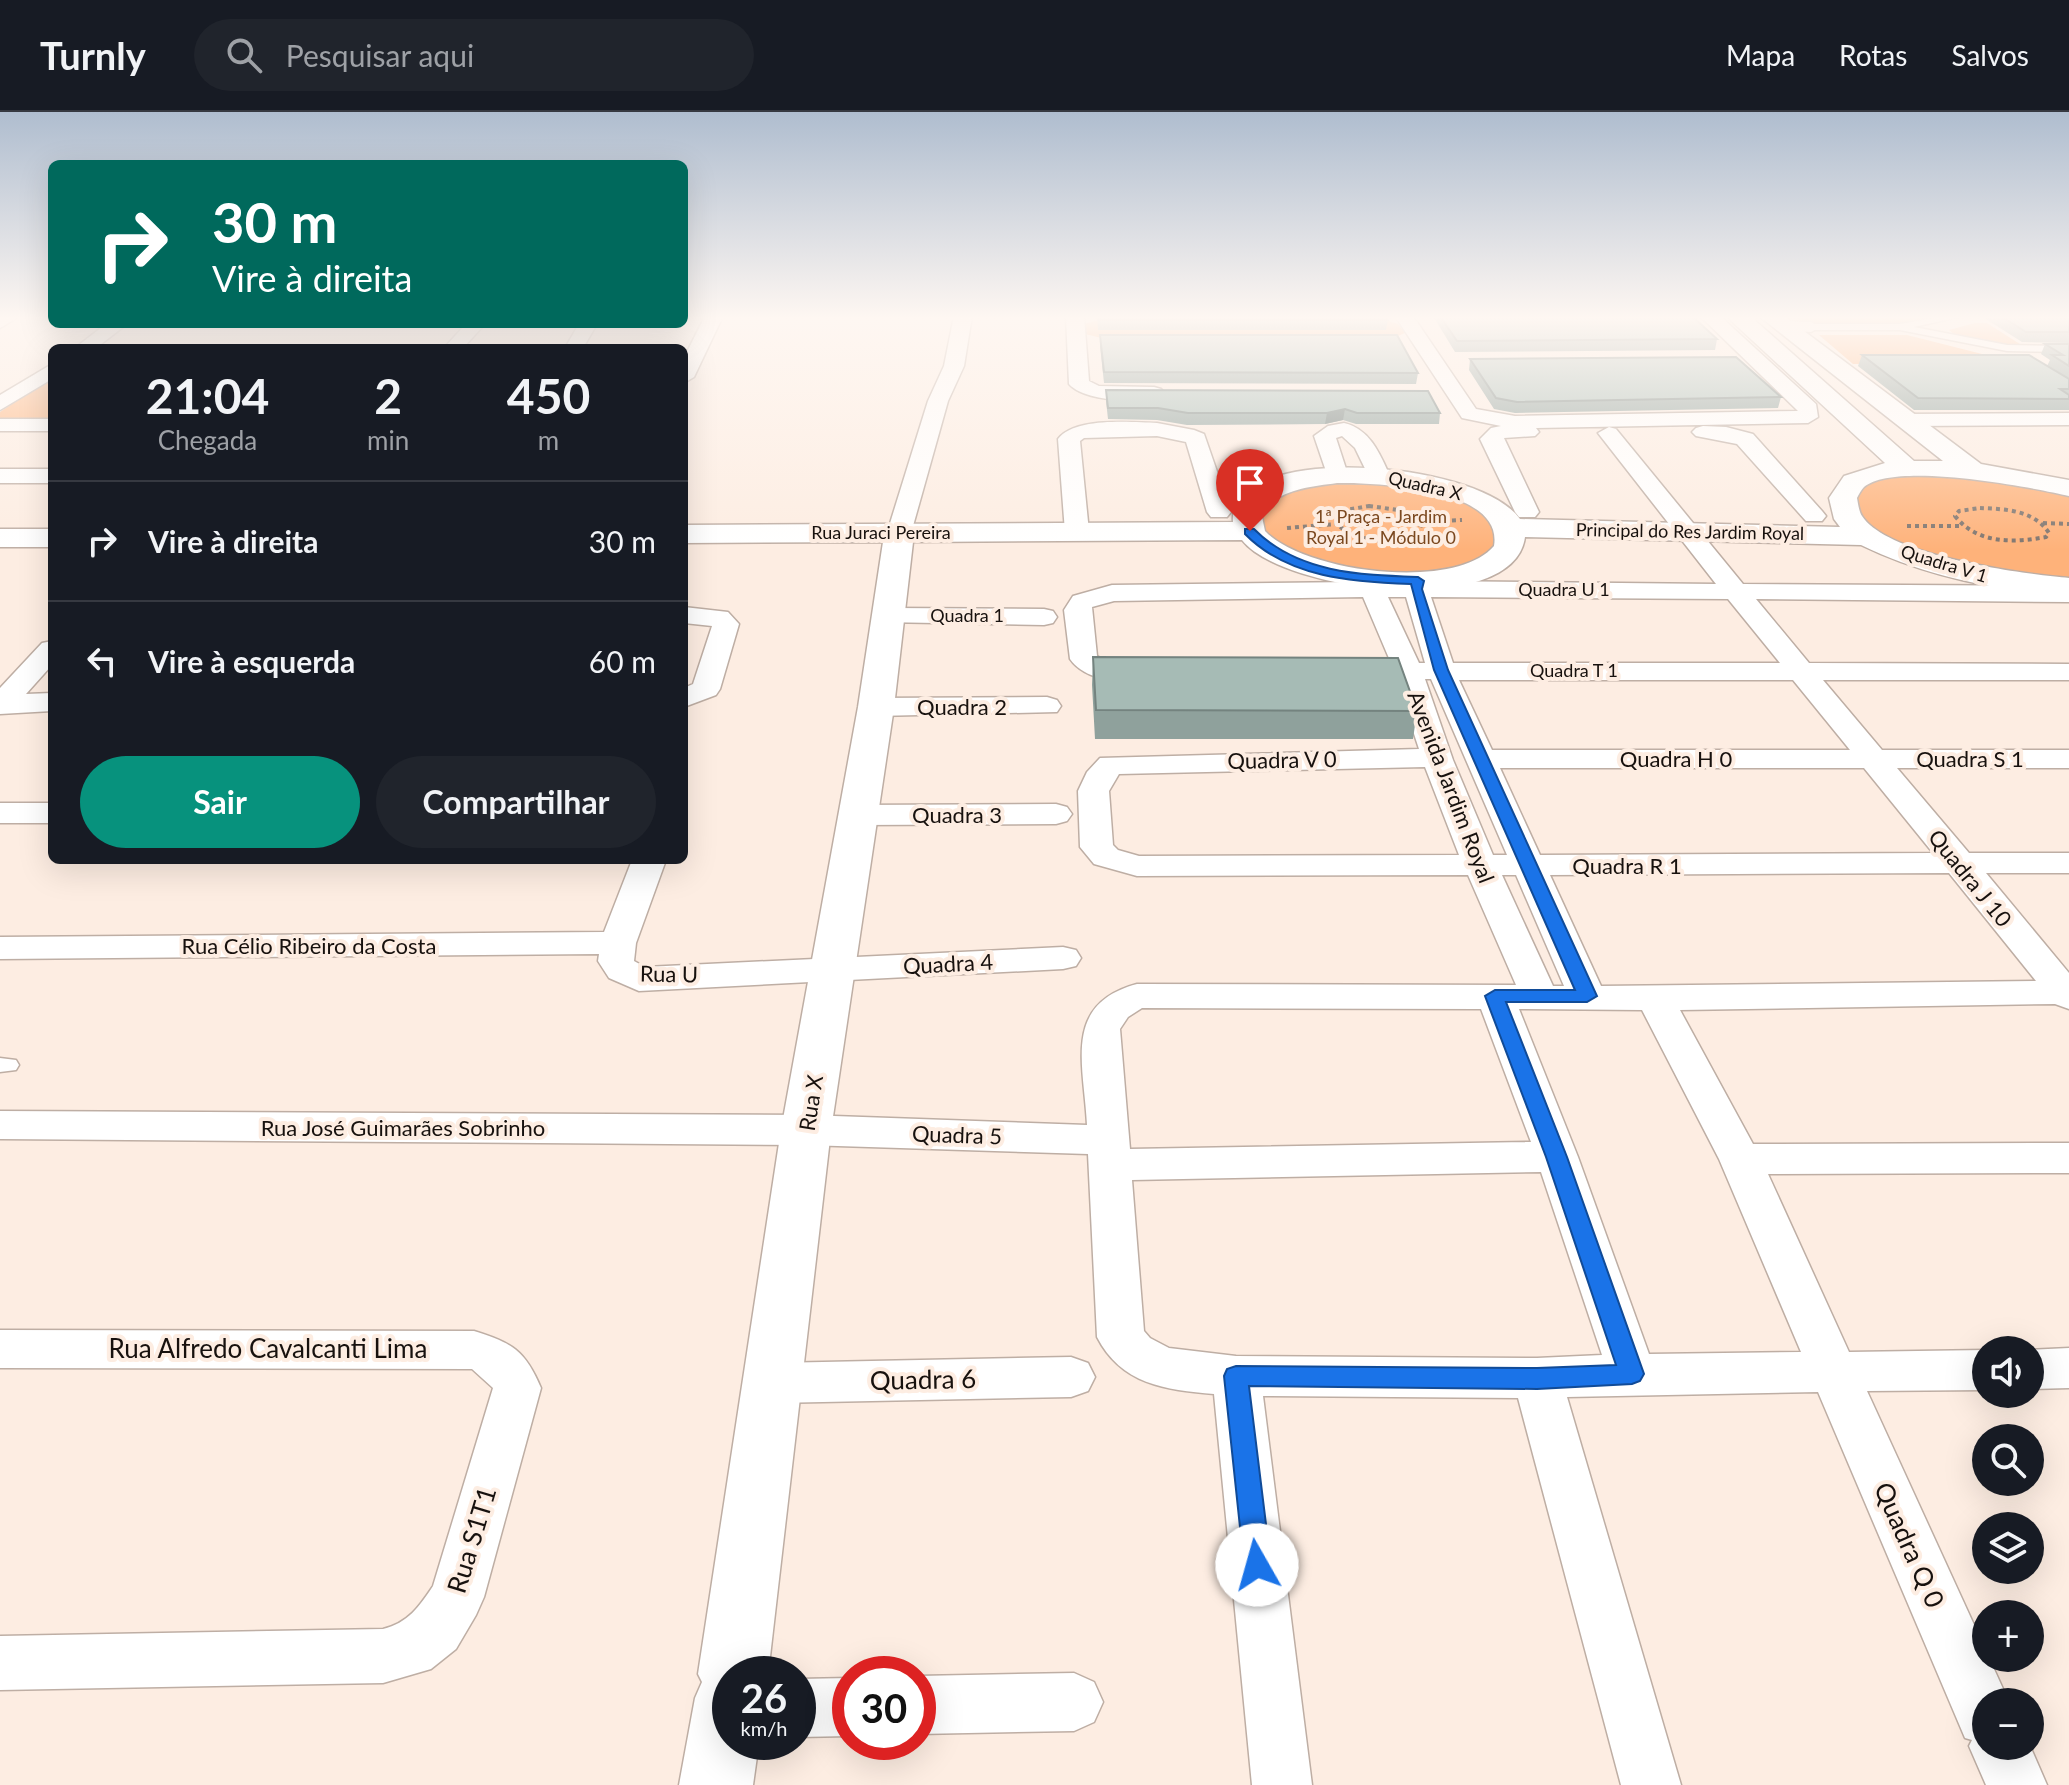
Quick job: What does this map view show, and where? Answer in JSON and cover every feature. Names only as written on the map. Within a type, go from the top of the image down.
[{"type":"street","points":[[899,533],[941,394]]},
{"type":"street","points":[[1445,394],[1469,414],[1515,422],[1808,417],[1809,408],[1793,394]]},
{"type":"street","points":[[1824,394],[1907,469]]},
{"type":"street","points":[[1872,394],[1971,470]]},
{"type":"street","points":[[0,425],[48,425]]},
{"type":"street","points":[[1865,431],[1912,425],[2067,430]]},
{"type":"street","points":[[1337,475],[1325,436],[1344,430],[1362,441],[1379,476]]},
{"type":"street","points":[[1077,532],[1069,439],[1078,432],[1173,431],[1192,435],[1196,439],[1239,518],[1265,547],[1290,561],[1368,584]]},
{"type":"street","points":[[1162,672],[1116,673],[1090,666],[1084,659],[1077,610],[1082,602],[1112,593],[1417,585],[1461,575],[1493,563],[1507,552],[1512,540],[1512,517],[1492,437],[1498,432],[1708,432],[1745,439],[1814,516]]},
{"type":"street","name":"Quadra J 10","points":[[1609,433],[1735,591],[2068,993]]},
{"type":"street","points":[[1859,527],[1842,500],[1851,485],[1874,475],[1907,469],[1971,470],[2024,477],[2069,488]]},
{"type":"street","name":"Quadra X","points":[[1239,518],[1261,496],[1275,488],[1337,475],[1421,481],[1460,492],[1512,517]]},
{"type":"street","points":[[0,476],[48,476]]},
{"type":"street","name":"Principal do Res Jardim Royal","points":[[1683,524],[1814,516],[1859,527]]},
{"type":"street","name":"Principal do Res Jardim Royal","points":[[1512,517],[1859,527]]},
{"type":"street","name":"Rua Juraci Pereira","points":[[688,534],[1077,532],[1239,518]]},
{"type":"street","name":"Quadra V 1","points":[[1859,527],[1929,563],[2063,593]]},
{"type":"street","name":"Rua X","points":[[736,1656],[806,1130],[876,707],[899,533]]},
{"type":"street","points":[[3,540],[48,538]]},
{"type":"street","name":"Avenida Jardim Royal","points":[[1368,584],[1408,670],[1437,758],[1479,867],[1539,996]]},
{"type":"street","name":"Quadra U 1","points":[[1417,585],[2063,593]]},
{"type":"street","name":"Avenida Jardim Royal","points":[[1417,585],[1441,670],[1587,996]]},
{"type":"street","points":[[688,615],[719,618],[726,624],[695,694]]},
{"type":"street","name":"Quadra 1","points":[[890,616],[1044,617]]},
{"type":"street","points":[[1,704],[48,653]]},
{"type":"street","name":"Quadra T 1","points":[[1331,671],[2069,672]]},
{"type":"street","points":[[1,704],[48,702]]},
{"type":"street","name":"Quadra 2","points":[[876,707],[1047,706]]},
{"type":"street","name":"Quadra V 0","points":[[1137,866],[1106,857],[1097,847],[1094,783],[1100,772],[1126,762],[1437,758]]},
{"type":"street","name":"Quadra H 0","points":[[1480,759],[1872,758]]},
{"type":"street","name":"Quadra S 1","points":[[1872,758],[2069,759]]},
{"type":"street","points":[[0,813],[48,813]]},
{"type":"street","name":"Quadra 3","points":[[857,815],[1056,814]]},
{"type":"street","name":"Quadra R 1","points":[[1137,866],[2069,863]]},
{"type":"street","name":"Rua U","points":[[648,864],[618,943],[616,961],[622,970],[639,979],[834,969]]},
{"type":"street","name":"Rua Célio Ribeiro da Costa","points":[[0,948],[618,943]]},
{"type":"street","name":"Quadra 4","points":[[834,969],[1063,958]]},
{"type":"street","points":[[1972,1370],[1537,1378],[1236,1376],[1180,1371],[1157,1365],[1133,1352],[1121,1337],[1101,1029],[1109,1012],[1120,1002],[1137,996],[1655,998],[2068,993]]},
{"type":"street","points":[[1495,996],[1557,1157],[1632,1374]]},
{"type":"street","name":"Quadra Q 0","points":[[1655,998],[1740,1159],[1973,1688]]},
{"type":"street","name":"Rua José Guimarães Sobrinho","points":[[0,1125],[806,1130]]},
{"type":"street","name":"Quadra 5","points":[[806,1130],[1110,1152],[1557,1157]]},
{"type":"street","points":[[1740,1159],[2069,1158]]},
{"type":"street","name":"Rua Alfredo Cavalcanti Lima","points":[[0,1349],[474,1350],[495,1357],[511,1372],[517,1388]]},
{"type":"street","points":[[2044,1369],[2069,1368]]},
{"type":"street","points":[[1236,1376],[1282,1785]]},
{"type":"street","name":"Quadra 6","points":[[774,1383],[1071,1377]]},
{"type":"street","points":[[1537,1378],[1651,1785]]},
{"type":"street","name":"Rua S1T1","points":[[0,1663],[383,1656],[411,1650],[436,1630],[457,1597],[517,1388]]},
{"type":"street","points":[[936,1705],[1074,1702]]},
{"type":"street","name":"Rua X","points":[[716,1785],[720,1760]]},
{"type":"street","points":[[2005,1760],[2017,1785]]},
{"type":"path","points":[[1385,507],[1412,515],[1421,525],[1419,532],[1391,541],[1371,540],[1344,531],[1336,524],[1338,515],[1346,510],[1385,507]]},
{"type":"path","points":[[2042,523],[2049,533],[2046,537],[2028,542],[2007,541],[1960,526],[1955,516],[1970,509],[1996,508],[2042,523],[2069,524]]},
{"type":"green space","points":[[27,394],[48,394],[48,421],[0,421],[0,412]]},
{"type":"green space","points":[[1931,472],[2069,492],[2069,583],[2029,581],[1894,543],[1859,518],[1855,494],[1863,488],[1891,477]]},
{"type":"green space","name":"1ª Praça - Jardim Royal 1 - Módulo 0","points":[[1334,478],[1447,490],[1503,524],[1493,557],[1424,577],[1337,571],[1262,536],[1260,506],[1268,498]]},
{"type":"building","points":[[1106,394],[1430,394],[1440,413],[1357,413],[1345,409],[1327,413],[1188,413],[1158,408],[1108,408]]},
{"type":"building","points":[[1493,394],[1778,394],[1781,397],[1517,402],[1496,398]]},
{"type":"building","points":[[1913,394],[2069,395],[2069,399],[1918,398]]},
{"type":"building","points":[[1093,657],[1398,658],[1417,711],[1096,710]]},
{"type":"route","points":[[1250,531],[1265,547],[1290,561],[1324,572],[1364,579],[1418,581],[1416,589],[1441,670],[1587,996],[1495,996],[1557,1157],[1632,1374],[1537,1378],[1236,1376],[1257,1565]]}]
